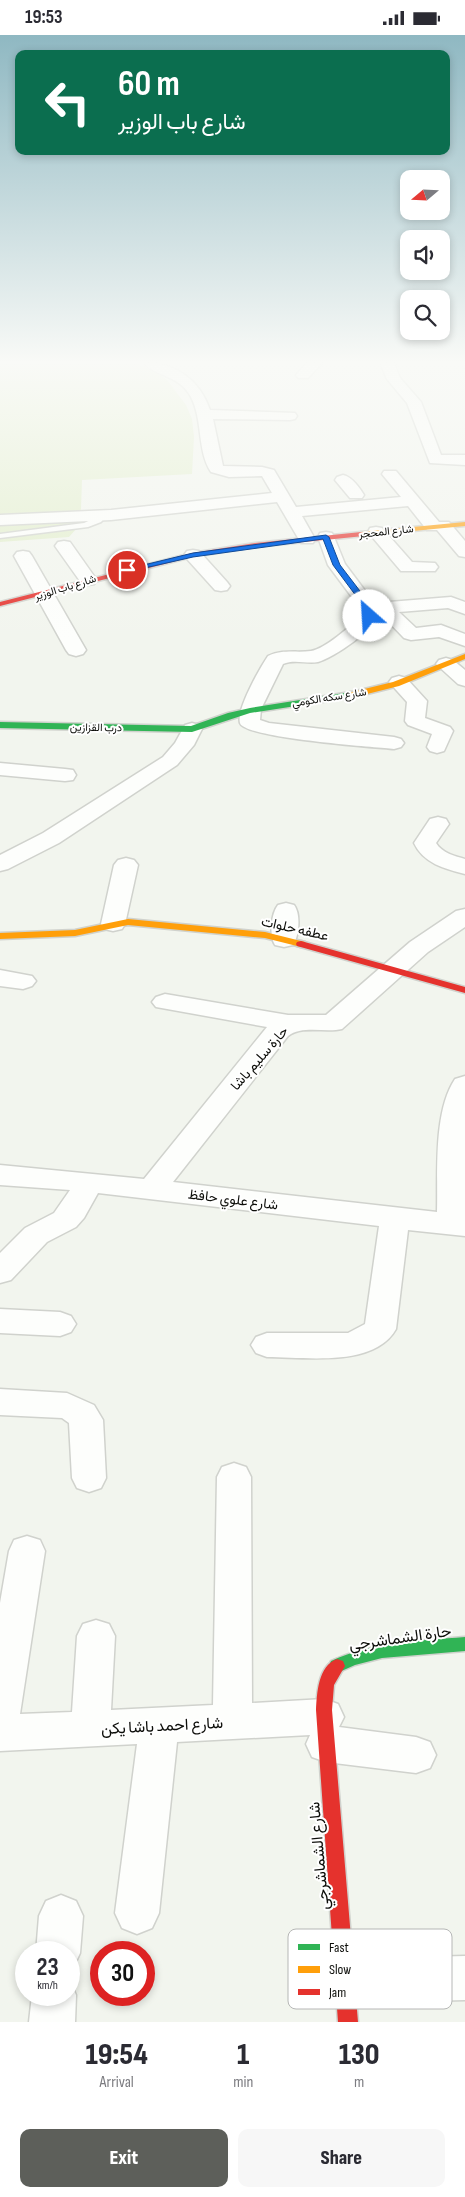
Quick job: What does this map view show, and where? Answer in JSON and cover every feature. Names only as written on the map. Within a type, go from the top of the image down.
[{"type":"street","points":[[214,456],[217,469],[226,472],[260,471],[268,473],[286,504],[316,538],[369,608],[369,616],[363,624],[322,654],[312,657],[286,656],[275,660],[251,709],[250,723],[257,727],[394,743]]},
{"type":"street","points":[[433,456],[435,460],[465,460]]},
{"type":"street","points":[[390,474],[408,496],[465,552]]},
{"type":"street","points":[[343,480],[356,495]]},
{"type":"street","points":[[286,504],[356,495],[408,496]]},
{"type":"street","points":[[0,519],[103,515],[408,496]]},
{"type":"street","name":"شارع المحجر","points":[[316,538],[465,524]]},
{"type":"street","points":[[376,532],[407,567],[429,567]]},
{"type":"street","name":"شارع باب الوزير","points":[[0,604],[193,555],[316,538]]},
{"type":"street","points":[[64,546],[88,581]]},
{"type":"street","points":[[193,555],[221,585]]},
{"type":"street","points":[[23,557],[76,650]]},
{"type":"street","points":[[465,609],[451,602],[389,607],[386,609],[411,634],[441,631],[465,640]]},
{"type":"street","name":"شارع سكه الكومي","points":[[192,729],[219,717],[251,709],[353,695],[399,682],[465,657]]},
{"type":"street","points":[[446,664],[465,679]]},
{"type":"street","points":[[399,682],[417,701],[415,721],[443,731],[437,747]]},
{"type":"street","name":"درب القزازين","points":[[1,726],[192,729]]},
{"type":"street","points":[[0,864],[51,838],[170,761],[184,745],[192,729]]},
{"type":"street","points":[[0,769],[65,775]]},
{"type":"street","points":[[438,824],[424,843],[426,848],[438,857],[465,867]]},
{"type":"street","points":[[113,924],[126,865]]},
{"type":"street","points":[[284,940],[286,910]]},
{"type":"street","name":"حارة سليم باشا","points":[[151,1189],[280,1030],[288,1023],[333,1023],[419,947],[465,917]]},
{"type":"street","name":"عطفه حلوات","points":[[0,936],[75,933],[128,922],[215,929],[284,940],[465,990]]},
{"type":"street","points":[[165,1002],[288,1023]]},
{"type":"street","points":[[458,1225],[456,1122],[460,1095],[465,1085]]},
{"type":"street","name":"شارع علوي حافظ","points":[[0,1175],[89,1182],[458,1225]]},
{"type":"street","points":[[0,1272],[36,1235],[65,1220],[73,1211],[89,1182]]},
{"type":"street","points":[[267,1345],[348,1345],[361,1342],[376,1333],[380,1329],[395,1218]]},
{"type":"street","points":[[0,1321],[60,1324]]},
{"type":"street","points":[[0,1402],[67,1406],[82,1414],[86,1421],[89,1478]]},
{"type":"street","points":[[232,1722],[234,1477]]},
{"type":"street","points":[[0,1717],[27,1551]]},
{"type":"street","points":[[90,1729],[96,1636]]},
{"type":"street","name":"حارة الشماشرجي","points":[[325,1731],[323,1699],[326,1680],[336,1665],[354,1657],[465,1644]]},
{"type":"street","name":"شارع احمد باشا يكن","points":[[0,1733],[232,1722],[325,1731],[416,1755]]},
{"type":"street","points":[[137,1913],[159,1725]]},
{"type":"street","name":"شارع الشماشرجي","points":[[325,1731],[340,1929]]},
{"type":"street","points":[[452,1981],[465,1978]]},
{"type":"street","points":[[52,2022],[53,2006]]},
{"type":"lane","points":[[0,536],[84,525],[98,520],[103,515]]},
{"type":"green space","points":[[0,456],[193,456],[192,474],[82,480],[81,509],[75,523],[76,529],[69,537],[0,542]]},
{"type":"traffic: fast","points":[[0,725],[192,729],[231,715],[351,695]]},
{"type":"traffic: fast","points":[[337,1666],[351,1659],[382,1651],[465,1644]]},
{"type":"traffic: slow","points":[[361,534],[465,524]]},
{"type":"traffic: slow","points":[[351,695],[396,684],[465,656]]},
{"type":"traffic: slow","points":[[0,936],[75,933],[128,922],[265,935],[301,944]]},
{"type":"traffic: jam","points":[[0,604],[192,555],[255,545],[361,534]]},
{"type":"traffic: jam","points":[[301,944],[465,990]]},
{"type":"traffic: jam","points":[[337,1666],[326,1684],[324,1710],[341,1929]]},
{"type":"traffic: jam","points":[[347,2009],[348,2022]]},
{"type":"route","points":[[127,570],[193,555],[326,537],[337,565],[369,608],[369,616]]}]
